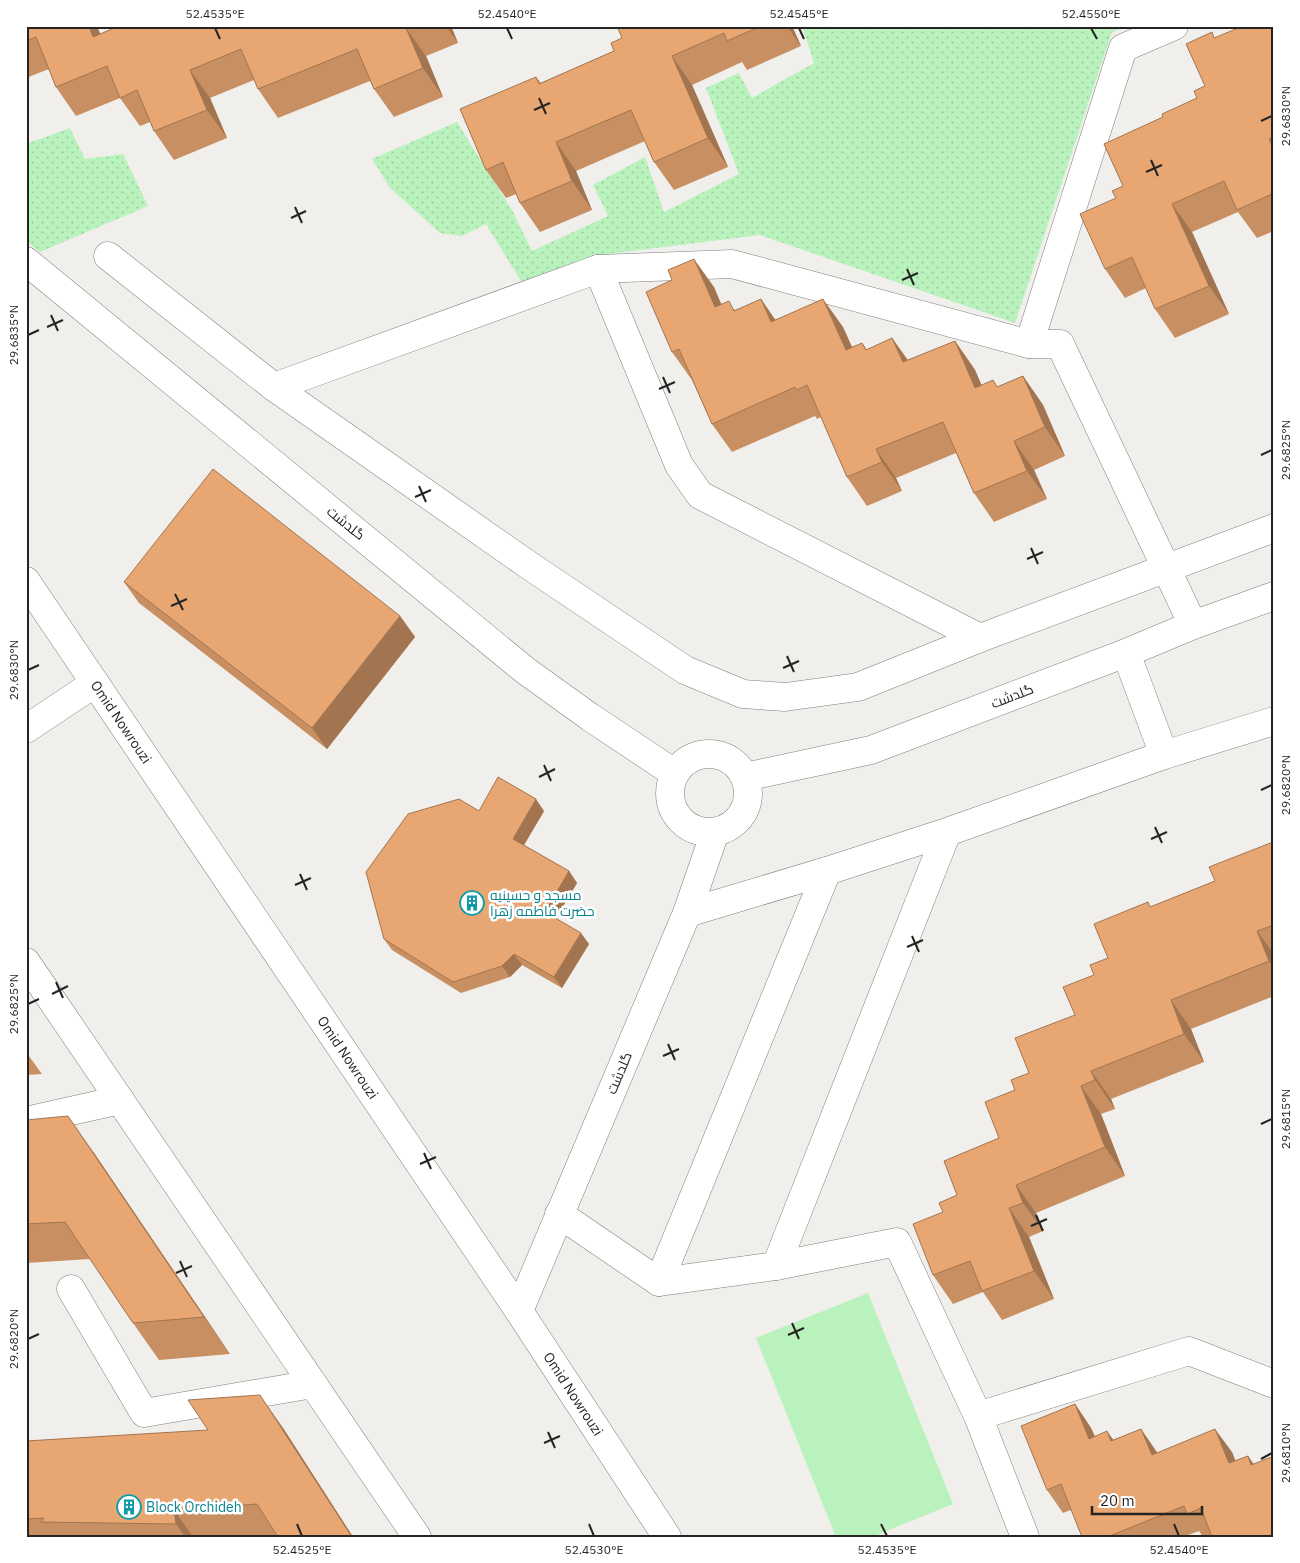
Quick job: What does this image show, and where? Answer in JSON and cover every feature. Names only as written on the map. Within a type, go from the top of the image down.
[{"type":"street","points":[[1029,344],[1123,48],[1174,26]]},
{"type":"street","points":[[108,256],[274,387],[519,558],[685,670],[743,694],[786,697],[858,687],[980,638],[1274,528]]},
{"type":"street","name":"گلدشت","points":[[26,261],[526,671],[674,773]]},
{"type":"street","points":[[274,387],[598,268],[732,264],[1029,344],[1060,344],[1193,625]]},
{"type":"street","points":[[598,268],[679,465],[700,495],[980,638]]},
{"type":"street","name":"Omid Nowrouzi","points":[[26,581],[519,1312],[667,1537]]},
{"type":"street","name":"گلدشت","points":[[745,776],[871,750],[1126,653],[1193,625],[1274,596]]},
{"type":"street","points":[[1126,653],[1164,755]]},
{"type":"street","points":[[26,729],[95,683]]},
{"type":"street","points":[[687,913],[827,871],[947,832],[1164,755],[1274,722]]},
{"type":"street","points":[[717,754],[729,758],[745,776],[748,800],[744,812],[726,828],[715,832],[702,832],[690,828],[680,820],[673,809],[670,785],[674,773],[682,764],[693,757],[717,754]]},
{"type":"street","name":"گلدشت","points":[[519,1312],[687,913],[715,832]]},
{"type":"street","points":[[776,1266],[947,832]]},
{"type":"street","points":[[659,1282],[827,871]]},
{"type":"street","points":[[26,962],[417,1537]]},
{"type":"street","points":[[26,1121],[120,1100]]},
{"type":"street","points":[[559,1214],[659,1282],[776,1266],[896,1242],[978,1416],[1025,1537]]},
{"type":"street","points":[[70,1289],[144,1413],[313,1384]]},
{"type":"street","points":[[978,1416],[1189,1351],[1274,1384]]},
{"type":"green space","points":[[802,26],[1126,26],[1112,32],[1015,323],[760,235],[608,254],[524,286],[486,224],[462,236],[440,233],[390,188],[372,159],[457,122],[513,212],[532,251],[608,216],[593,185],[645,157],[664,212],[739,174],[706,88],[739,73],[752,98],[814,63]]},
{"type":"green space","points":[[70,128],[85,159],[123,154],[148,206],[40,252],[26,241],[26,144]]},
{"type":"green space","points":[[868,1293],[953,1504],[872,1537],[836,1537],[756,1338]]},
{"type":"building","points":[[26,26],[89,26],[93,37],[119,26],[409,26],[406,28],[423,68],[374,89],[357,49],[258,89],[241,49],[190,70],[207,110],[154,131],[137,90],[120,98],[107,66],[56,87],[36,37],[26,41]]},
{"type":"building","points":[[617,26],[761,26],[727,41],[724,33],[672,56],[708,138],[654,162],[631,110],[556,142],[572,181],[520,203],[503,162],[486,170],[460,109],[536,77],[539,84],[614,51],[611,43],[622,38]]},
{"type":"building","points":[[1243,26],[1274,26],[1274,137],[1269,139],[1274,149],[1274,193],[1237,210],[1224,181],[1172,204],[1209,286],[1155,309],[1132,257],[1105,269],[1080,214],[1116,198],[1112,191],[1123,186],[1104,144],[1163,117],[1162,114],[1197,98],[1194,91],[1205,86],[1186,44],[1212,32],[1214,38]]},
{"type":"building","points":[[694,259],[715,307],[729,301],[734,311],[761,299],[771,322],[823,299],[846,350],[862,343],[866,350],[892,338],[903,362],[955,341],[975,388],[993,380],[997,387],[1023,376],[1045,427],[1014,441],[1027,471],[974,493],[943,422],[876,449],[882,462],[847,477],[807,385],[797,390],[795,387],[712,424],[679,349],[672,352],[646,292],[672,280],[668,270]]},
{"type":"building","points":[[213,469],[400,616],[312,728],[124,582]]},
{"type":"building","name":"مسجد و حسینیه حضرت فاطمه زهرا","points":[[498,777],[536,799],[513,839],[569,871],[545,912],[581,933],[554,977],[514,954],[502,966],[453,982],[384,939],[366,872],[408,814],[459,799],[479,811]]},
{"type":"building","points":[[1273,842],[1274,925],[1257,931],[1269,961],[1171,1000],[1184,1034],[1091,1071],[1095,1080],[1081,1086],[1105,1147],[1016,1185],[1023,1203],[1009,1208],[1034,1271],[982,1291],[970,1261],[933,1275],[913,1224],[943,1212],[939,1203],[957,1195],[944,1161],[999,1138],[985,1102],[1015,1090],[1011,1080],[1029,1073],[1015,1038],[1075,1015],[1063,987],[1094,975],[1090,965],[1108,958],[1094,924],[1148,902],[1150,907],[1215,881],[1209,867]]},
{"type":"building","points":[[68,1116],[204,1317],[133,1323],[65,1222],[26,1224],[26,1120]]},
{"type":"building","points":[[260,1395],[352,1537],[278,1537],[257,1504],[174,1510],[176,1524],[41,1522],[44,1518],[26,1519],[26,1441],[208,1430],[188,1400]]},
{"type":"building","points":[[1075,1404],[1089,1439],[1107,1431],[1111,1441],[1141,1429],[1152,1455],[1215,1429],[1229,1463],[1248,1456],[1251,1465],[1274,1456],[1274,1537],[1212,1537],[1201,1508],[1187,1514],[1184,1506],[1107,1537],[1082,1537],[1061,1484],[1047,1490],[1021,1426]]},
{"type":"place","name":"مسجد و حسینیه حضرت فاطمه زهرا","points":[[472,903]]},
{"type":"place","name":"Block Orchideh","points":[[129,1507]]}]
